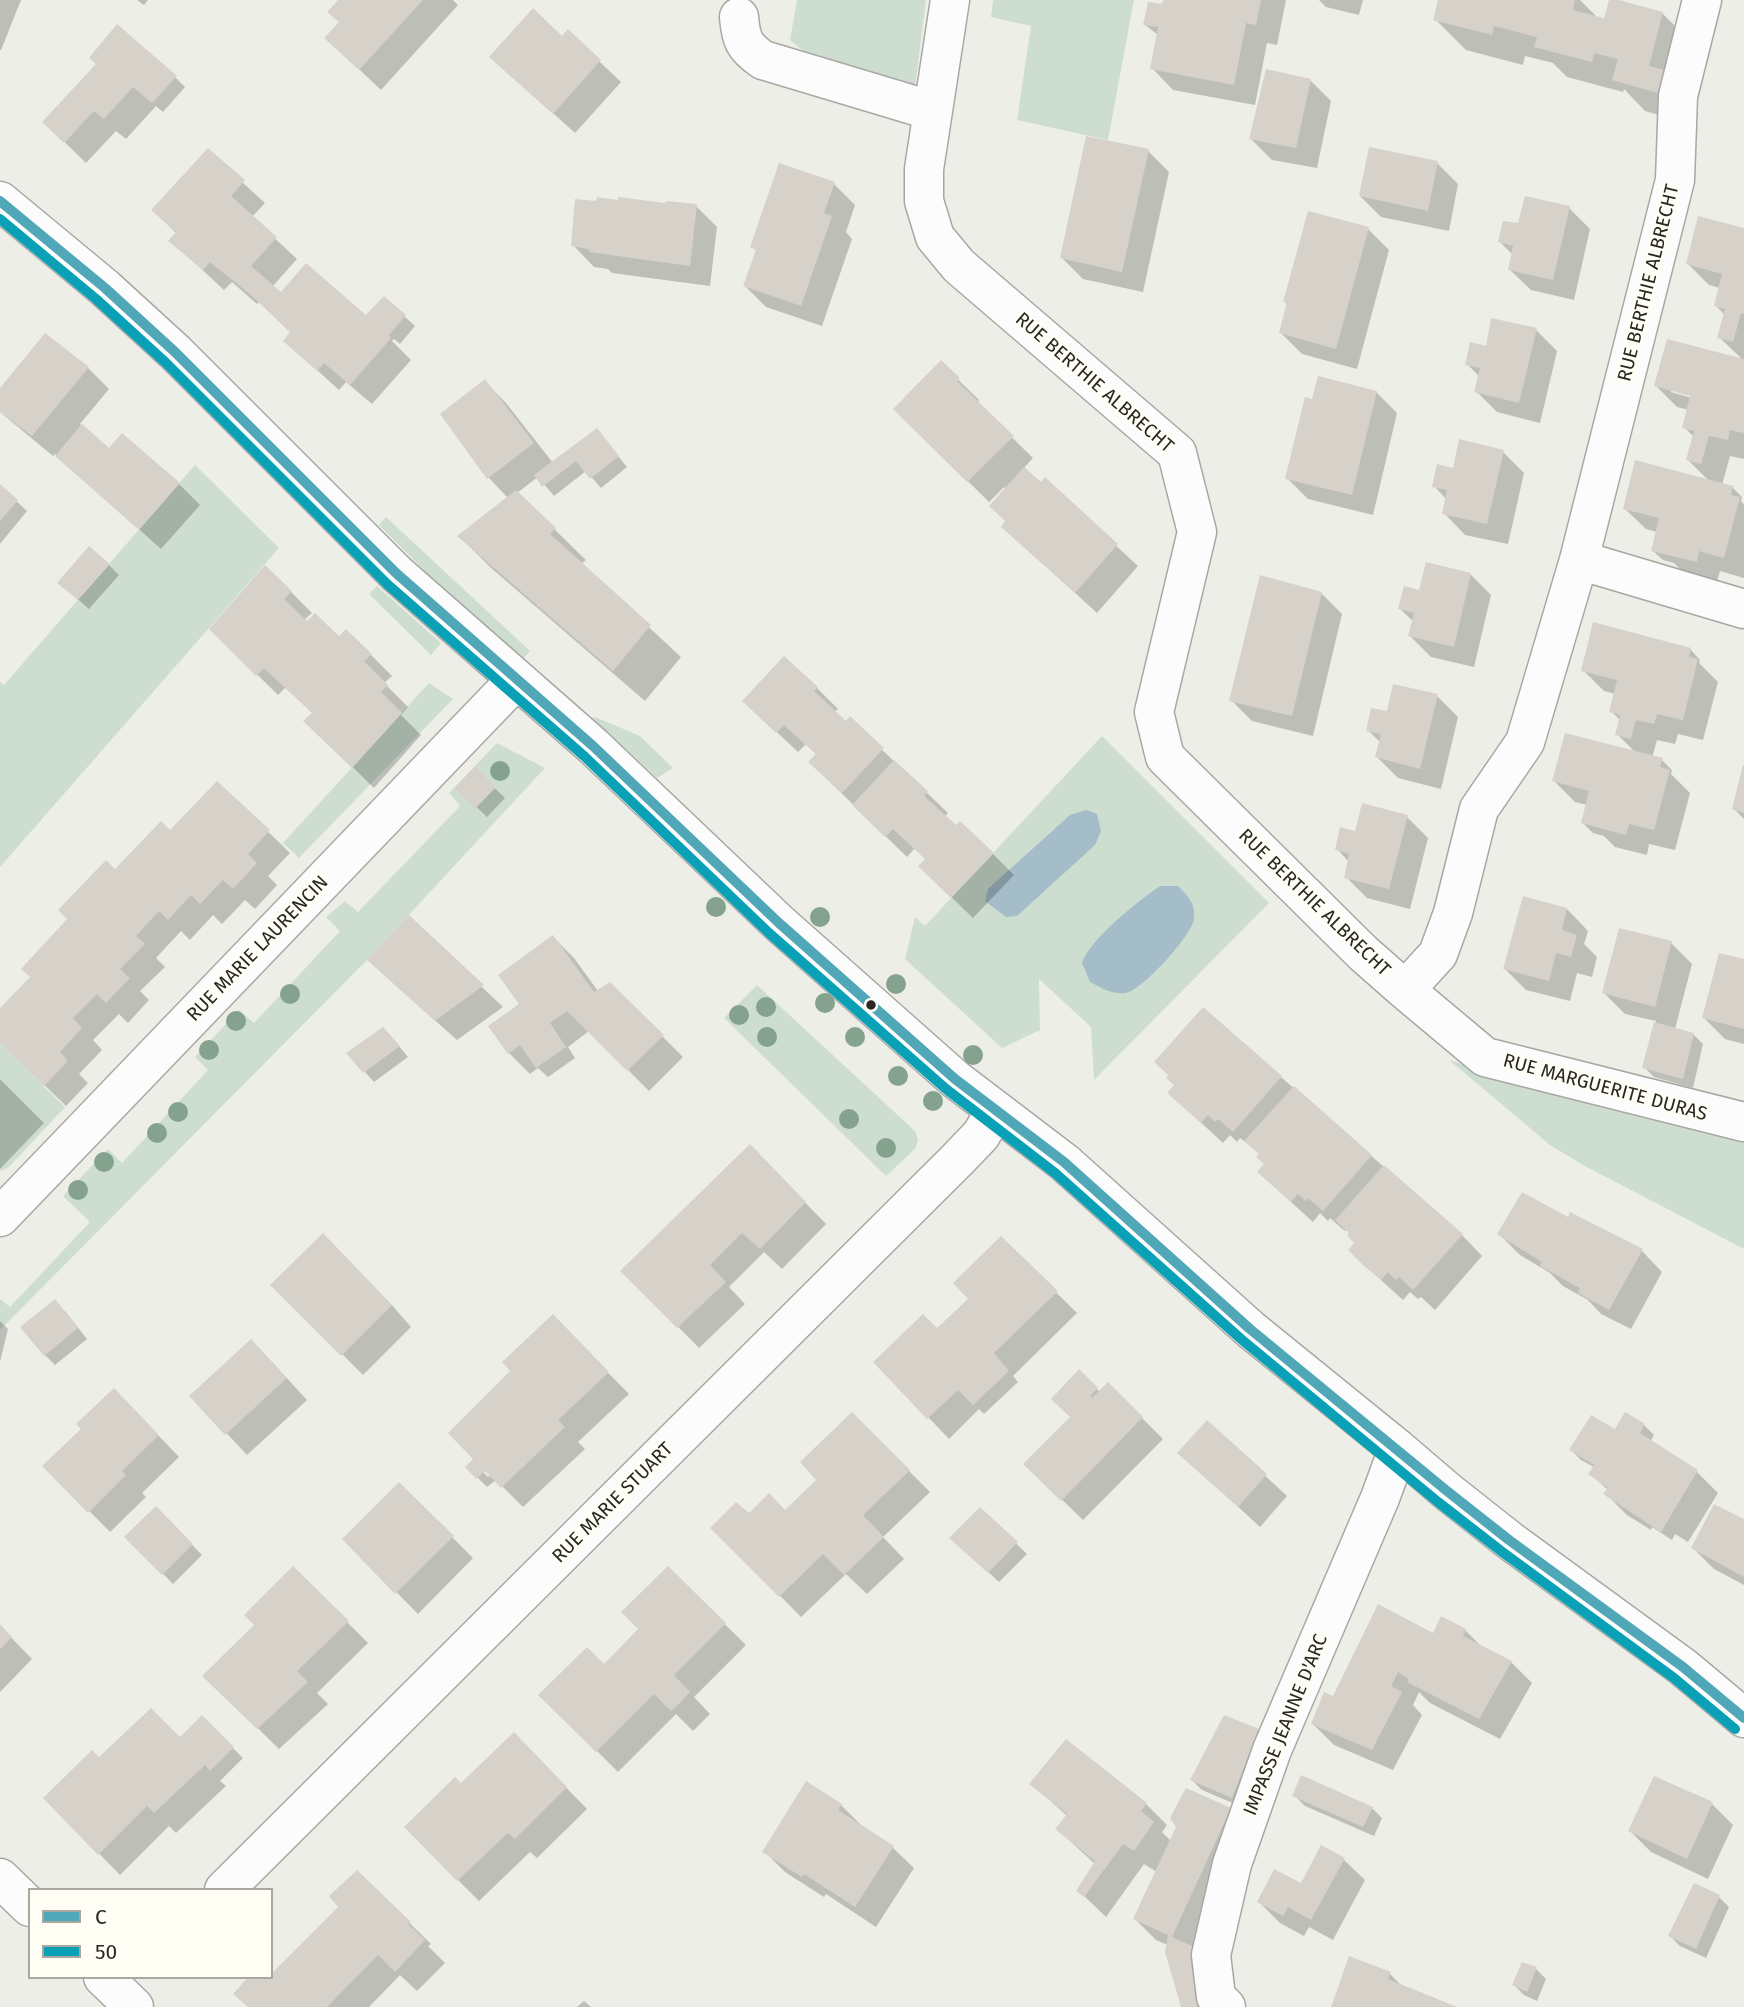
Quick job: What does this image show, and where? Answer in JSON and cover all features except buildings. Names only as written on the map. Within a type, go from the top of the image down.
[{"type":"street","name":"RUE BERTHIE ALBRECHT","points":[[950,0],[923,169],[924,201],[935,237],[959,265],[1177,453],[1198,532],[1154,712],[1165,757],[1363,953],[1405,990],[1438,954],[1453,913],[1479,809],[1525,742],[1579,560],[1675,180],[1678,96],[1702,0]]},
{"type":"street","points":[[739,17],[741,37],[749,50],[763,60],[933,111]]},
{"type":"street","points":[[0,201],[165,342],[396,573],[593,746],[799,940],[995,1111],[1064,1162],[1250,1329],[1509,1540],[1683,1667],[1744,1718]]},
{"type":"street","points":[[1579,560],[1744,609]]},
{"type":"street","name":"RUE MARIE LAURENCIN","points":[[0,1217],[516,680]]},
{"type":"street","name":"RUE MARGUERITE DURAS","points":[[1405,990],[1485,1057],[1744,1122]]},
{"type":"street","name":"RUE MARIE STUART","points":[[226,1888],[958,1159],[981,1135],[995,1111]]},
{"type":"street","name":"IMPASSE JEANNE D'ARC","points":[[1226,2007],[1216,1997],[1212,1955],[1232,1864],[1272,1750],[1376,1508],[1398,1448]]},
{"type":"street","points":[[0,1878],[28,1905]]},
{"type":"green space","points":[[797,0],[926,0],[915,87],[807,54],[790,40]]},
{"type":"green space","points":[[993,0],[1134,0],[1108,140],[1017,120],[1031,26],[991,17]]},
{"type":"green space","points":[[195,465],[279,548],[0,867],[0,682],[4,685]]},
{"type":"green space","points":[[386,517],[530,651],[523,659],[431,577],[379,525]]},
{"type":"green space","points":[[377,586],[441,643],[431,655],[369,594]]},
{"type":"green space","points":[[429,683],[453,699],[299,858],[283,843]]},
{"type":"green space","points":[[592,718],[640,736],[673,768],[657,778]]},
{"type":"green space","points":[[1102,736],[1269,903],[1094,1080],[1091,1027],[1039,979],[1040,1030],[1002,1048],[905,959],[915,917],[925,926]]},
{"type":"green space","points":[[497,743],[545,768],[367,960],[0,1330],[0,1299],[10,1307],[90,1222],[63,1196],[108,1149],[122,1163],[208,1070],[195,1057],[239,1010],[254,1023],[340,931],[326,917],[345,901],[358,912],[460,806],[449,793],[454,788],[475,808],[496,787],[475,766]]},
{"type":"green space","points":[[757,985],[915,1131],[918,1140],[915,1149],[886,1176],[724,1018]]},
{"type":"green space","points":[[0,1043],[65,1107],[8,1168],[0,1171]]},
{"type":"green space","points":[[1449,1060],[1744,1139],[1744,1249],[1550,1145]]},
{"type":"water","points":[[1086,810],[1097,814],[1101,831],[1095,845],[1017,916],[1006,917],[985,901],[988,889],[1070,815]]},
{"type":"water","points":[[1160,886],[1178,886],[1192,905],[1194,919],[1184,938],[1154,973],[1133,990],[1116,993],[1090,982],[1082,963],[1094,943],[1116,921]]},
{"type":"transit line","name":"C","points":[[0,201],[105,288],[175,352],[396,573],[593,746],[779,923],[955,1079],[1064,1162],[1250,1329],[1447,1491],[1509,1540],[1683,1667],[1744,1718]]},
{"type":"transit line","name":"50","points":[[0,219],[96,299],[165,362],[387,584],[584,756],[769,933],[946,1089],[1055,1173],[1241,1339],[1438,1502],[1674,1678],[1735,1729]]}]
